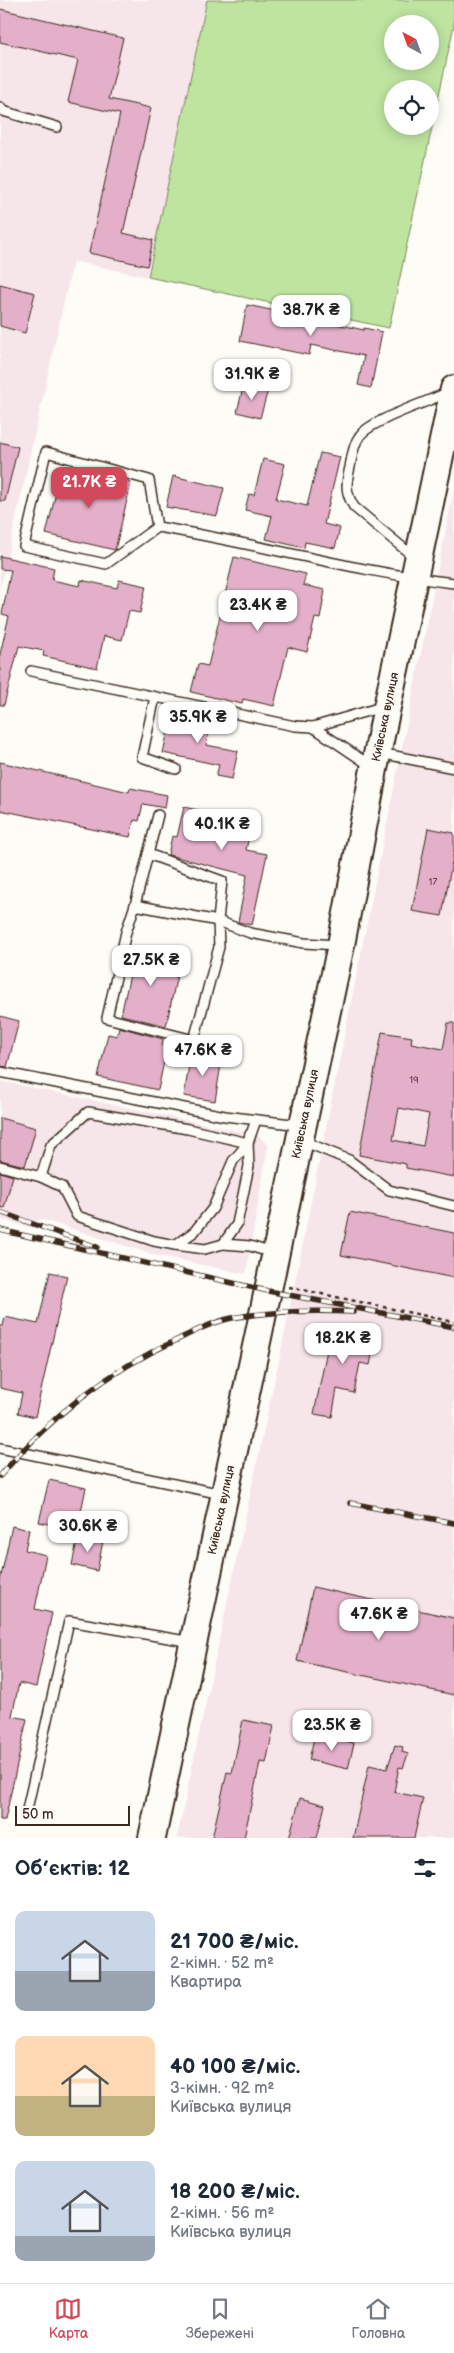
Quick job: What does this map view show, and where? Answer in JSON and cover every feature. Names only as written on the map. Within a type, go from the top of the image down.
[{"type":"main road","name":"Київська вулиця","points":[[152,1838],[341,945],[376,760],[454,390]]},
{"type":"lane","points":[[0,107],[3,111],[56,127]]},
{"type":"lane","points":[[416,570],[354,507],[345,488],[356,442],[360,435],[372,426],[454,390]]},
{"type":"lane","points":[[157,527],[149,480],[46,452],[24,546],[106,564],[157,527],[416,570],[454,583]]},
{"type":"lane","points":[[31,671],[295,726],[313,727],[388,705]]},
{"type":"lane","points":[[155,697],[142,757],[176,770]]},
{"type":"lane","points":[[313,727],[376,760],[454,768]]},
{"type":"lane","points":[[148,854],[222,881],[218,921],[219,947],[194,1040],[107,1018],[126,932],[135,905],[158,814]]},
{"type":"lane","points":[[135,905],[218,921],[259,934],[304,943],[341,945]]},
{"type":"lane","points":[[0,1072],[225,1116],[256,1120],[301,1133],[349,1160],[389,1190],[454,1206]]},
{"type":"lane","points":[[41,1177],[51,1145],[88,1112],[188,1129],[248,1143]]},
{"type":"lane","points":[[175,1245],[194,1232],[213,1208],[233,1161],[248,1143],[256,1120]]},
{"type":"lane","points":[[223,1244],[237,1224],[249,1166],[248,1143]]},
{"type":"lane","points":[[0,1166],[41,1177],[62,1187],[77,1216],[154,1241],[205,1249],[223,1244],[250,1246],[275,1254]]},
{"type":"lane","points":[[0,1448],[225,1494]]},
{"type":"lane","points":[[26,1814],[68,1621],[192,1642]]},
{"type":"path","points":[[270,1282],[315,1294],[454,1322]]},
{"type":"shaded area","points":[[0,0],[207,0],[148,277],[73,261],[0,590]]},
{"type":"shaded area","points":[[454,489],[454,1838],[177,1838],[285,1332]]},
{"type":"shaded area","points":[[0,1081],[257,1135],[268,1145],[246,1274],[155,1255],[41,1219],[29,1227],[0,1219]]},
{"type":"green space","points":[[207,0],[454,0],[454,25],[439,95],[439,80],[384,80],[384,135],[430,135],[389,328],[148,277]]},
{"type":"building","points":[[0,9],[123,38],[109,99],[151,108],[123,233],[153,240],[147,266],[89,253],[120,114],[68,102],[78,60],[0,42]]},
{"type":"building","points":[[0,284],[35,293],[25,333],[0,326]]},
{"type":"building","points":[[247,305],[364,330],[364,328],[382,332],[371,388],[358,385],[364,356],[311,345],[309,355],[240,341]]},
{"type":"building","points":[[244,384],[268,390],[260,418],[237,412]]},
{"type":"building","points":[[0,442],[18,447],[5,501],[0,501]]},
{"type":"building","points":[[320,453],[340,457],[324,524],[340,528],[335,548],[305,542],[304,548],[266,539],[272,516],[245,510],[249,494],[254,495],[263,459],[285,464],[276,499],[307,506]]},
{"type":"building","points":[[62,468],[131,483],[115,550],[46,534]]},
{"type":"building","points":[[173,476],[224,488],[217,516],[166,507]]},
{"type":"building","points":[[0,556],[54,568],[52,580],[80,586],[81,580],[117,588],[119,580],[146,586],[140,613],[129,611],[122,640],[104,636],[97,668],[43,656],[44,651],[19,646],[4,705],[0,705],[0,654],[9,616],[2,614],[11,570],[0,569]]},
{"type":"building","points":[[234,557],[306,574],[303,585],[325,590],[320,619],[315,618],[307,652],[288,647],[274,706],[243,699],[242,704],[191,692],[198,664],[208,666]]},
{"type":"building","points":[[172,712],[212,721],[206,745],[238,751],[232,779],[216,776],[219,765],[163,753]]},
{"type":"building","points":[[0,762],[129,792],[130,788],[167,795],[165,808],[143,804],[139,821],[134,820],[130,837],[0,810]]},
{"type":"building","points":[[184,807],[252,822],[246,850],[267,854],[252,925],[238,922],[247,875],[168,855],[172,836],[177,837]]},
{"type":"building","points":[[428,828],[454,833],[454,851],[442,916],[412,911]]},
{"type":"building","points":[[136,948],[181,957],[166,1026],[121,1015]]},
{"type":"building","points":[[0,1016],[19,1021],[7,1067],[0,1066]]},
{"type":"building","points":[[448,1023],[454,1023],[454,1177],[406,1168],[406,1164],[359,1155],[382,1032],[412,1037],[411,1043],[443,1049]],"holes":[[[399,1108],[429,1114],[423,1146],[393,1140]]]},
{"type":"building","points":[[119,1027],[163,1039],[162,1046],[167,1047],[158,1090],[98,1077],[108,1034],[117,1036]]},
{"type":"building","points":[[191,1053],[222,1058],[215,1101],[184,1096]]},
{"type":"building","points":[[0,1118],[36,1128],[25,1166],[0,1160]]},
{"type":"building","points":[[0,1172],[13,1176],[4,1208],[0,1207]]},
{"type":"building","points":[[350,1212],[454,1233],[454,1278],[341,1255]]},
{"type":"building","points":[[50,1272],[67,1276],[35,1417],[18,1413],[22,1393],[0,1388],[0,1326],[3,1326],[5,1317],[38,1324]]},
{"type":"building","points":[[332,1325],[376,1334],[370,1365],[360,1363],[354,1393],[337,1389],[332,1417],[314,1414]]},
{"type":"building","points":[[49,1480],[86,1488],[77,1530],[39,1522]]},
{"type":"building","points":[[12,1526],[29,1530],[25,1550],[46,1555],[35,1609],[52,1613],[36,1687],[19,1683],[12,1716],[27,1719],[5,1820],[0,1820],[0,1581]]},
{"type":"building","points":[[78,1536],[103,1541],[97,1571],[72,1565]]},
{"type":"building","points":[[313,1587],[454,1618],[454,1695],[297,1661]]},
{"type":"building","points":[[243,1720],[274,1726],[266,1763],[260,1762],[244,1838],[212,1838],[227,1772],[232,1773]]},
{"type":"building","points":[[315,1734],[354,1743],[348,1769],[309,1760]]},
{"type":"building","points":[[395,1745],[403,1747],[402,1752],[408,1754],[403,1768],[399,1767],[394,1792],[423,1798],[414,1838],[353,1838],[369,1765],[387,1769]]},
{"type":"building","points":[[300,1798],[325,1805],[317,1838],[289,1838]]},
{"type":"railway","points":[[0,1212],[97,1247]]},
{"type":"railway","points":[[0,1230],[268,1291],[454,1327]]},
{"type":"railway","points":[[0,1476],[39,1434],[82,1397],[128,1365],[198,1330],[232,1318],[277,1312],[353,1312]]},
{"type":"railway","points":[[350,1503],[454,1523]]}]
